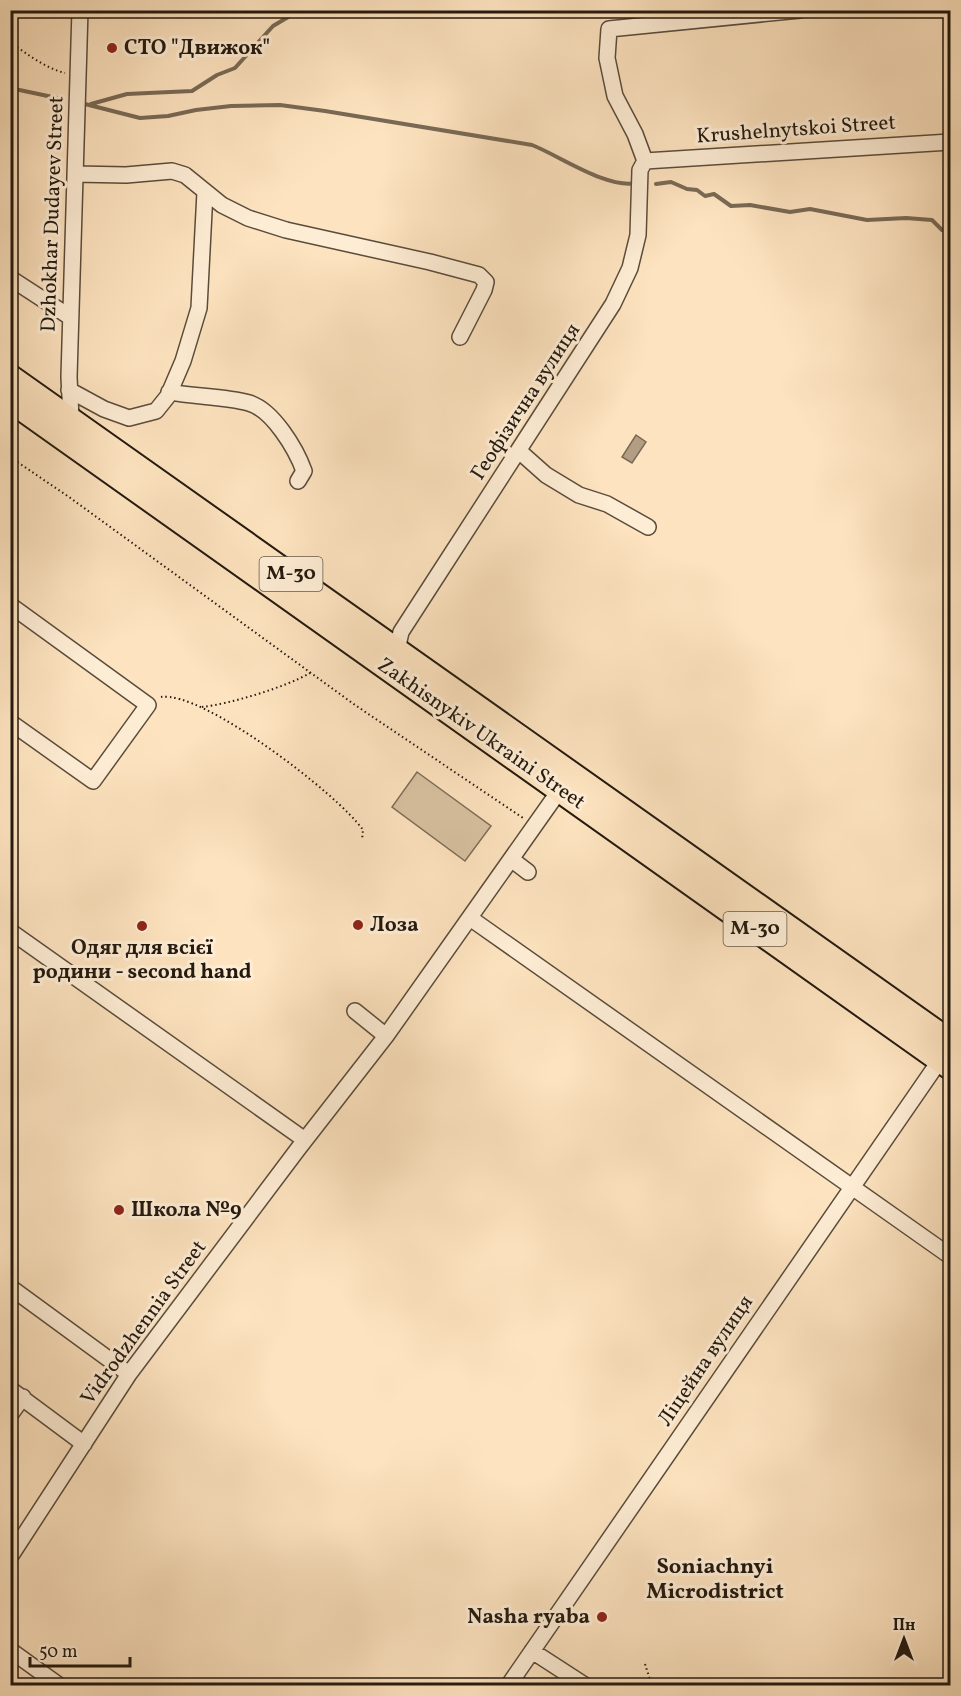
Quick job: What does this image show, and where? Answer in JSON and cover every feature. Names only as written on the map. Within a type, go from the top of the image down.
[{"type":"highway","name":"Zakhisnykiv Ukraini Street","points":[[10,376],[397,650],[566,781]]},
{"type":"highway","name":"Zakhisnykiv Ukraini Street","points":[[10,401],[566,781],[947,1057]]},
{"type":"street","name":"Dzhokhar Dudayev Street","points":[[71,418],[70,317],[80,10]]},
{"type":"street","points":[[645,161],[635,134],[615,96],[607,58],[609,29],[800,10]]},
{"type":"street","name":"Krushelnytskoi Street","points":[[645,161],[951,142]]},
{"type":"street","name":"Геофізична вулиця","points":[[397,650],[401,633],[613,304],[630,268],[638,235],[640,170],[645,161]]},
{"type":"street","points":[[75,174],[126,175],[172,171],[185,175],[231,209],[286,230],[479,275],[486,282],[484,290],[460,337]]},
{"type":"street","points":[[69,390],[104,409],[129,418],[156,411],[170,393],[187,352],[199,308],[205,192]]},
{"type":"street","points":[[10,278],[70,317]]},
{"type":"street","points":[[170,393],[251,404],[267,413],[299,456],[304,471],[298,482]]},
{"type":"street","points":[[519,451],[546,476],[579,495],[607,504],[648,527]]},
{"type":"street","points":[[10,605],[148,705],[93,781],[10,722]]},
{"type":"street","name":"Vidrodzhennia Street","points":[[10,1557],[129,1374],[386,1036],[566,781]]},
{"type":"street","points":[[511,859],[528,872]]},
{"type":"street","points":[[470,918],[951,1256]]},
{"type":"street","points":[[10,931],[305,1140]]},
{"type":"street","points":[[355,1011],[386,1036]]},
{"type":"street","name":"Ліцейна вулиця","points":[[508,1686],[850,1187],[947,1057]]},
{"type":"street","points":[[10,1287],[129,1374]]},
{"type":"street","points":[[10,1415],[17,1393],[84,1444]]},
{"type":"street","points":[[10,1650],[60,1686]]},
{"type":"street","points":[[532,1651],[586,1686]]},
{"type":"path","points":[[10,42],[57,71],[78,77]]},
{"type":"path","points":[[10,457],[69,497],[355,705],[534,826]]},
{"type":"path","points":[[202,707],[218,705],[260,692],[310,672]]},
{"type":"path","points":[[148,705],[158,697],[168,696],[202,707],[240,729],[326,790],[356,819],[363,830],[362,840]]},
{"type":"path","points":[[645,1664],[652,1686]]},
{"type":"shaded area","points":[[636,435],[646,442],[632,463],[622,457]]},
{"type":"shaded area","points":[[417,772],[491,826],[465,861],[392,807]]},
{"type":"waterway","points":[[91,104],[127,94],[192,91],[217,75],[235,68],[273,26],[300,10]]},
{"type":"waterway","points":[[10,88],[62,99]]},
{"type":"waterway","points":[[85,104],[140,118],[231,106],[280,105],[325,111],[532,145],[598,177],[624,184],[636,183]]},
{"type":"waterway","points":[[656,184],[671,182],[687,189],[697,190],[705,196],[714,194],[731,206],[750,205],[790,212],[810,209],[867,220],[906,218],[932,220],[942,230],[950,232]]},
{"type":"place","name":"СТО \"Движок\"","points":[[112,48]]},
{"type":"place","name":"Лоза","points":[[358,925]]},
{"type":"place","name":"Одяг для всієї родини - second hand","points":[[142,926]]},
{"type":"place","name":"Школа №9","points":[[119,1210]]},
{"type":"place","name":"Nasha ryaba","points":[[602,1617]]},
{"type":"district","name":"Soniachnyi Microdistrict","points":[[715,1580]]}]
